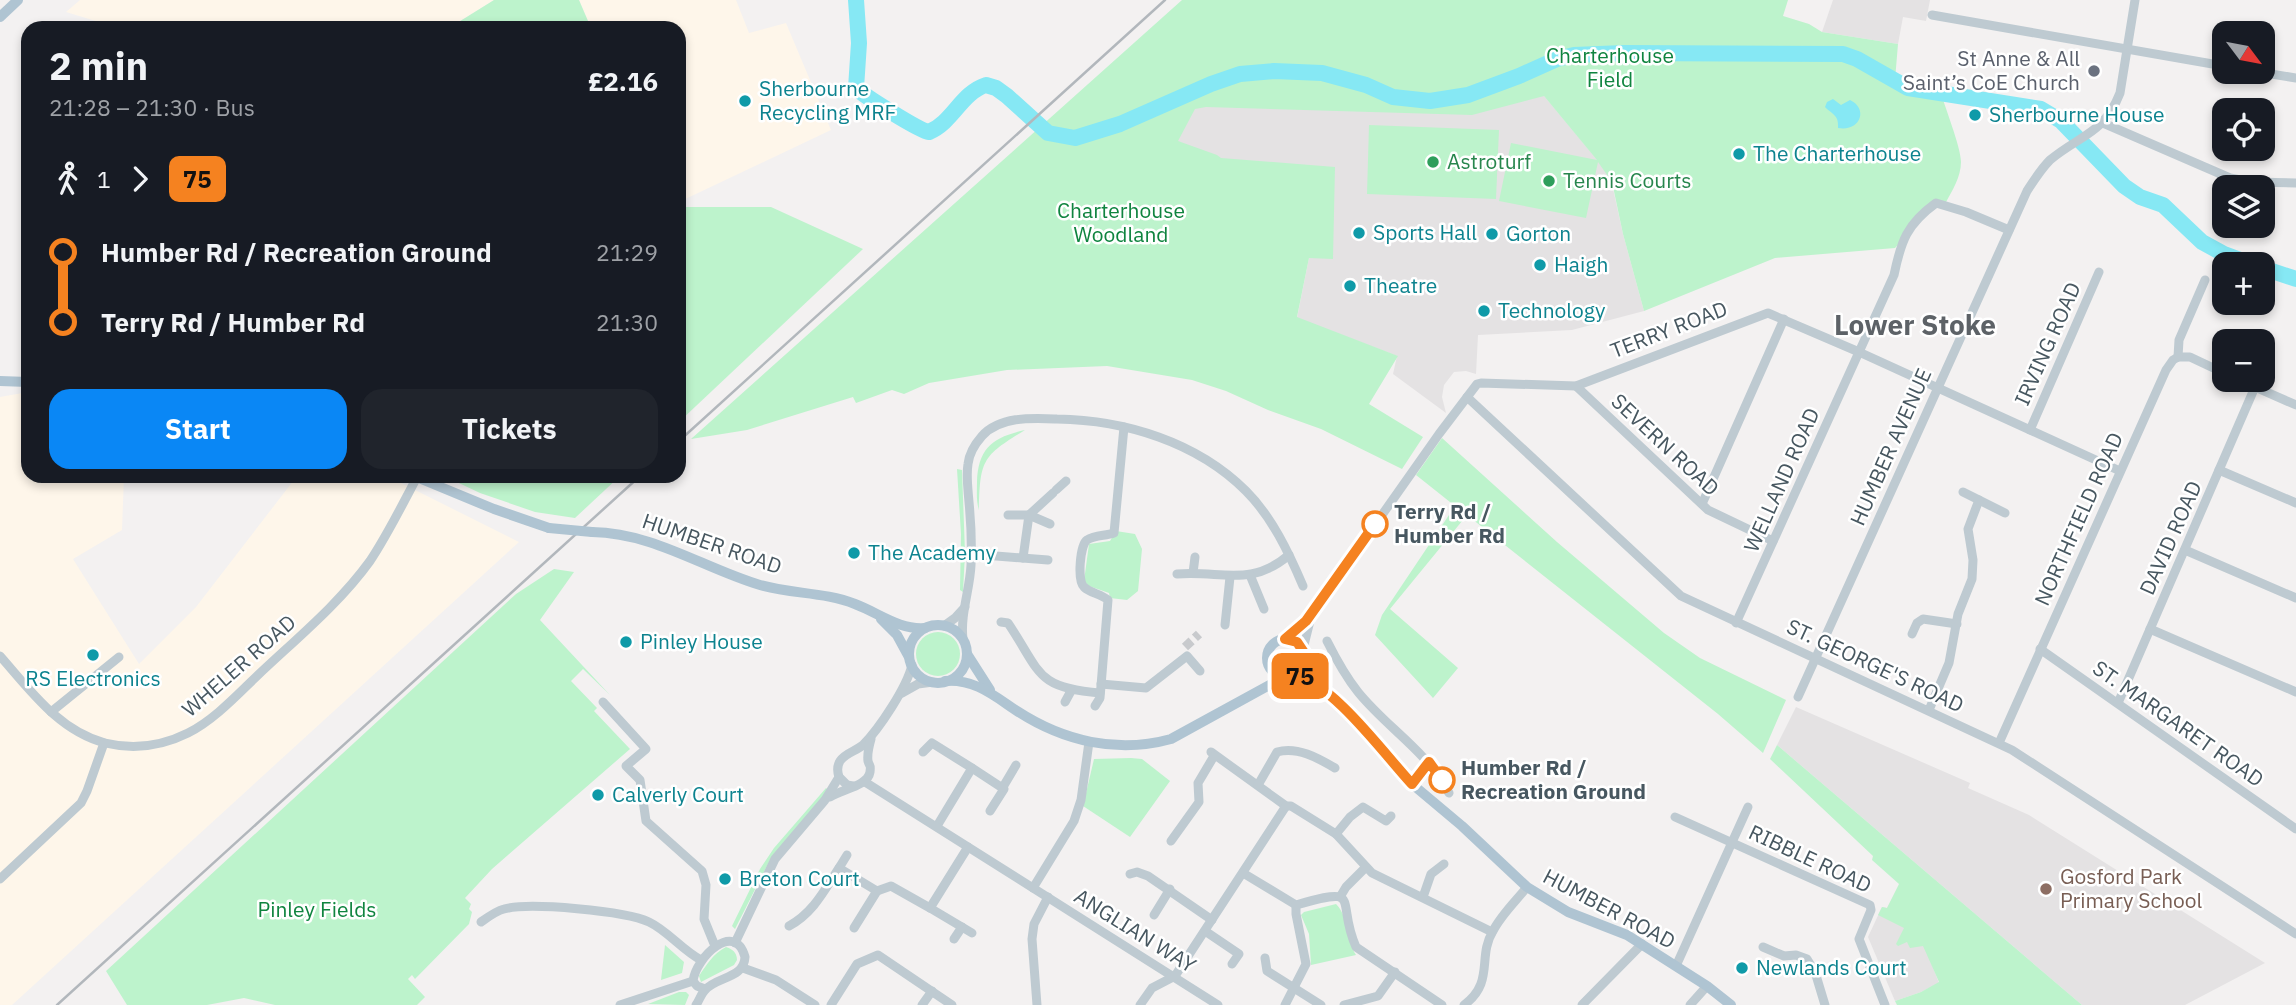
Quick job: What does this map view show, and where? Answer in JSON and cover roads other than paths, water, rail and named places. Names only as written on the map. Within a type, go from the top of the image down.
[{"type":"main road","points":[[0,17],[18,0]]},
{"type":"main road","points":[[0,381],[21,382]]},
{"type":"main road","name":"HUMBER ROAD","points":[[431,483],[549,528],[639,537],[741,579],[765,586],[831,597],[856,604],[911,629],[925,628]]},
{"type":"main road","name":"HUMBER ROAD","points":[[877,615],[897,635],[911,662]]},
{"type":"main road","points":[[994,695],[984,684],[957,632],[944,626],[925,628],[914,640],[911,662],[919,676],[933,682],[969,682],[1042,725],[1067,736],[1089,742],[1140,746],[1171,739],[1218,715],[1247,696],[1302,669],[1305,654],[1297,642],[1285,639],[1275,642],[1270,649],[1268,664],[1261,680],[1247,696]]},
{"type":"main road","points":[[945,681],[958,675],[967,654]]},
{"type":"main road","name":"HUMBER ROAD","points":[[1305,654],[1335,699],[1412,784],[1527,887],[1568,912],[1627,934],[1707,986],[1731,1005]]},
{"type":"main road","points":[[1268,664],[1275,673],[1289,676]]},
{"type":"main road","name":"HUMBER ROAD","points":[[1289,676],[1307,679],[1335,699]]},
{"type":"street","points":[[2135,0],[2120,93],[2103,123],[2231,178],[2251,182],[2296,183]]},
{"type":"street","points":[[1932,15],[2212,64]]},
{"type":"street","points":[[2275,75],[2296,78]]},
{"type":"street","name":"HUMBER AVENUE","points":[[1798,697],[2009,230],[2037,175],[2050,161],[2103,123]]},
{"type":"street","name":"WELLAND ROAD","points":[[1736,623],[1860,352],[1894,275],[1899,248],[1915,220],[1936,203],[2009,230]]},
{"type":"street","name":"IRVING ROAD","points":[[2030,430],[2099,272]]},
{"type":"street","name":"NORTHFIELD ROAD","points":[[1999,743],[2166,370],[2178,357],[2179,340],[2205,280]]},
{"type":"street","name":"TERRY ROAD","points":[[1285,639],[1315,610],[1467,397],[1481,383],[1576,386],[1768,313],[2120,471]]},
{"type":"street","points":[[1702,503],[1784,318]]},
{"type":"street","points":[[2178,357],[2190,358],[2212,368]]},
{"type":"street","name":"SEVERN ROAD","points":[[1576,386],[1708,510],[1773,541]]},
{"type":"street","name":"DAVID ROAD","points":[[2119,703],[2253,392]]},
{"type":"street","points":[[2266,392],[2296,405]]},
{"type":"street","name":"ST. GEORGE'S ROAD","points":[[1467,397],[1681,596],[1999,743],[2296,933]]},
{"type":"street","points":[[963,639],[971,554],[968,461],[987,430],[1005,422],[1035,418],[1079,419],[1124,427],[1159,437],[1215,465],[1247,492],[1266,516],[1289,555],[1303,586]]},
{"type":"street","points":[[1095,706],[1101,689],[1108,600],[1084,588],[1081,583],[1080,563],[1083,544],[1088,539],[1114,533],[1124,427]]},
{"type":"street","points":[[2219,470],[2296,503]]},
{"type":"street","points":[[1023,558],[1029,515],[1066,481]]},
{"type":"street","name":"WHELER ROAD","points":[[0,656],[51,712],[79,733],[104,743],[129,747],[158,744],[190,732],[209,719],[349,587],[388,531],[413,483]]},
{"type":"street","points":[[1963,492],[2005,513]]},
{"type":"street","points":[[1929,710],[1948,668],[1957,624],[1973,570],[1968,529],[1979,500]]},
{"type":"street","points":[[1008,515],[1029,515],[1050,524]]},
{"type":"street","points":[[2185,550],[2296,597]]},
{"type":"street","points":[[971,554],[1048,561]]},
{"type":"street","points":[[1177,574],[1230,577],[1250,575],[1281,562],[1289,555]]},
{"type":"street","points":[[1193,573],[1195,557]]},
{"type":"street","points":[[1250,575],[1264,609]]},
{"type":"street","points":[[1225,625],[1230,577]]},
{"type":"street","points":[[944,626],[966,606]]},
{"type":"street","name":"TERRY ROAD","points":[[1305,654],[1305,634],[1315,610]]},
{"type":"street","points":[[1912,634],[1917,623],[1923,619],[1957,624]]},
{"type":"street","points":[[1000,622],[1008,623],[1038,673],[1058,687],[1071,691],[1146,688],[1186,651],[1200,671]]},
{"type":"street","points":[[2150,629],[2296,692]]},
{"type":"street","points":[[1327,642],[1359,694],[1429,762],[1449,793]]},
{"type":"street","name":"ST. MARGARET ROAD","points":[[2040,649],[2296,829]]},
{"type":"street","points":[[1320,661],[1333,653]]},
{"type":"street","points":[[51,712],[119,657]]},
{"type":"street","points":[[734,943],[775,859],[825,800],[839,777],[839,763],[842,758],[852,753],[874,731],[898,697],[905,685],[911,662]]},
{"type":"street","points":[[898,697],[918,684],[933,682]]},
{"type":"street","points":[[1065,702],[1071,691]]},
{"type":"street","points":[[603,702],[646,749],[626,766],[640,780],[646,821],[702,871],[706,885],[704,919],[715,946]]},
{"type":"street","points":[[825,800],[865,782],[870,771],[868,752],[874,731]]},
{"type":"street","points":[[923,752],[931,738],[1003,787]]},
{"type":"street","points":[[1032,888],[1074,821],[1081,800],[1089,742]]},
{"type":"street","points":[[0,879],[81,803],[104,743]]},
{"type":"street","points":[[1258,785],[1277,752],[1284,750],[1313,756],[1335,768]]},
{"type":"street","points":[[852,753],[862,755],[868,761]]},
{"type":"street","points":[[1171,841],[1199,802],[1198,783],[1213,754],[1286,806],[1291,806],[1336,834],[1365,868],[1379,878],[1492,932]]},
{"type":"street","points":[[1412,784],[1429,762]]},
{"type":"street","points":[[990,811],[1016,765]]},
{"type":"street","points":[[937,826],[972,768]]},
{"type":"street","points":[[839,777],[847,785],[853,786]]},
{"type":"street","points":[[865,782],[968,847],[930,908]]},
{"type":"street","points":[[1140,1005],[1152,988],[1175,976],[1286,806]]},
{"type":"street","points":[[1336,834],[1350,817],[1363,807],[1382,820],[1386,821],[1391,816]]},
{"type":"street","points":[[1676,966],[1748,807]]},
{"type":"street","name":"RIBBLE ROAD","points":[[1675,817],[1870,905],[1871,909],[1859,939],[1885,1005]]},
{"type":"street","name":"ANGLIAN WAY","points":[[968,847],[1218,1005]]},
{"type":"street","points":[[789,926],[811,910],[846,855]]},
{"type":"street","points":[[1423,897],[1431,874],[1444,864]]},
{"type":"street","points":[[839,868],[877,891]]},
{"type":"street","points":[[1340,897],[1365,868]]},
{"type":"street","points":[[1130,874],[1137,872],[1148,876],[1212,920]]},
{"type":"street","points":[[1243,873],[1296,905],[1333,895],[1340,897],[1346,904],[1356,947],[1442,1005]]},
{"type":"street","points":[[854,928],[877,891],[891,886],[972,933]]},
{"type":"street","points":[[1464,1005],[1472,999],[1483,982],[1492,932],[1527,887]]},
{"type":"street","points":[[1154,915],[1170,889]]},
{"type":"street","points":[[1037,1005],[1032,939],[1034,924],[1048,898]]},
{"type":"street","points":[[481,922],[502,909],[534,905],[636,917],[655,925],[688,953],[701,960]]},
{"type":"street","points":[[1285,1005],[1306,964],[1296,905]]},
{"type":"street","points":[[954,939],[962,927]]},
{"type":"street","points":[[1205,931],[1239,954],[1232,964]]},
{"type":"street","points":[[696,1005],[705,989],[743,968],[744,951],[734,943],[723,942],[715,946],[701,960],[695,971],[693,981],[705,989]]},
{"type":"street","points":[[1582,1005],[1642,944]]},
{"type":"street","points":[[1763,947],[1784,957],[1807,959],[1815,972],[1825,1005]]},
{"type":"street","points":[[831,1005],[857,964],[878,955],[953,1005]]},
{"type":"street","points":[[1265,958],[1267,971],[1321,1005]]},
{"type":"street","points":[[743,968],[776,980],[810,1004]]},
{"type":"street","points":[[1344,1005],[1378,996],[1395,972]]},
{"type":"street","points":[[620,1005],[693,981]]},
{"type":"street","points":[[1690,1005],[1707,986]]},
{"type":"street","points":[[922,1005],[932,991]]},
{"type":"water","points":[[1833,99],[1841,105],[1850,100],[1856,104],[1860,114],[1852,127],[1838,128],[1836,118],[1825,107],[1827,102]]},
{"type":"waterway","points":[[856,0],[859,43],[856,88],[892,113],[929,132],[945,122],[970,94],[986,85],[1007,96],[1048,133],[1075,138],[1120,124],[1240,74],[1274,71],[1322,73],[1366,85],[1393,97],[1430,101],[1468,95],[1557,59],[1574,55],[1843,54],[1908,88],[2041,109],[2061,121],[2124,186],[2140,197],[2163,205],[2202,242],[2220,252]]},
{"type":"waterway","points":[[2275,272],[2296,279]]},
{"type":"tunnel","points":[[1185,647],[1199,634]]},
{"type":"railway","points":[[686,435],[1165,0]]},
{"type":"railway","points":[[57,1005],[632,483]]},
{"type":"place","name":"St Anne & All Saint’s CoE Church","points":[[2094,71]]},
{"type":"place","name":"Sherbourne Recycling MRF","points":[[745,101]]},
{"type":"place","name":"Sherbourne House","points":[[1975,115]]},
{"type":"place","name":"The Charterhouse","points":[[1739,154]]},
{"type":"place","name":"Astroturf","points":[[1433,162]]},
{"type":"place","name":"Tennis Courts","points":[[1549,181]]},
{"type":"place","name":"Sports Hall","points":[[1359,233]]},
{"type":"place","name":"Gorton","points":[[1492,234]]},
{"type":"place","name":"Haigh","points":[[1540,265]]},
{"type":"place","name":"Theatre","points":[[1350,286]]},
{"type":"place","name":"Technology","points":[[1484,311]]},
{"type":"place","name":"Terry Rd / Humber Rd","points":[[1375,524]]},
{"type":"place","name":"The Academy","points":[[854,553]]},
{"type":"place","name":"Pinley House","points":[[626,642]]},
{"type":"place","name":"RS Electronics","points":[[93,655]]},
{"type":"place","name":"Humber Rd / Recreation Ground","points":[[1442,780]]},
{"type":"place","name":"Calverly Court","points":[[598,795]]},
{"type":"place","name":"Breton Court","points":[[725,879]]},
{"type":"place","name":"Gosford Park Primary School","points":[[2046,889]]},
{"type":"place","name":"Newlands Court","points":[[1742,968]]},
{"type":"district","name":"Lower Stoke","points":[[1915,325]]},
{"type":"park label","name":"Charterhouse Field","points":[[1610,68]]},
{"type":"park label","name":"Charterhouse Woodland","points":[[1121,223]]},
{"type":"park label","name":"Pinley Fields","points":[[317,910]]}]
